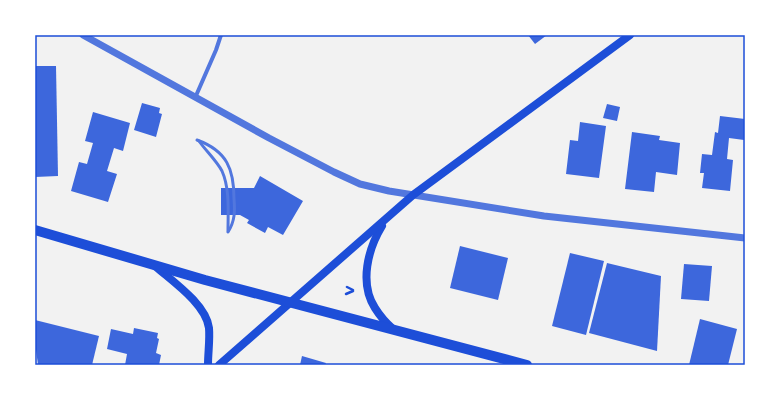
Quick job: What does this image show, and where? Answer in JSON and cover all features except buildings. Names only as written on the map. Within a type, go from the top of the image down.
[{"type":"main road","points":[[219,365],[413,195],[630,35]]},
{"type":"main road","points":[[387,218],[374,240],[366,274],[370,297],[374,307],[393,329]]},
{"type":"main road","points":[[35,230],[154,265],[527,365]]},
{"type":"main road","points":[[154,265],[195,302],[206,316],[209,328],[208,365]]},
{"type":"street","points":[[83,35],[195,98],[334,172],[360,184],[389,191],[544,216],[745,238]]},
{"type":"street","points":[[195,98],[221,35]]},
{"type":"lane","points":[[198,140],[209,144],[217,150],[229,166],[234,179],[234,218],[228,232],[226,187],[222,173],[218,164],[198,140]]}]
